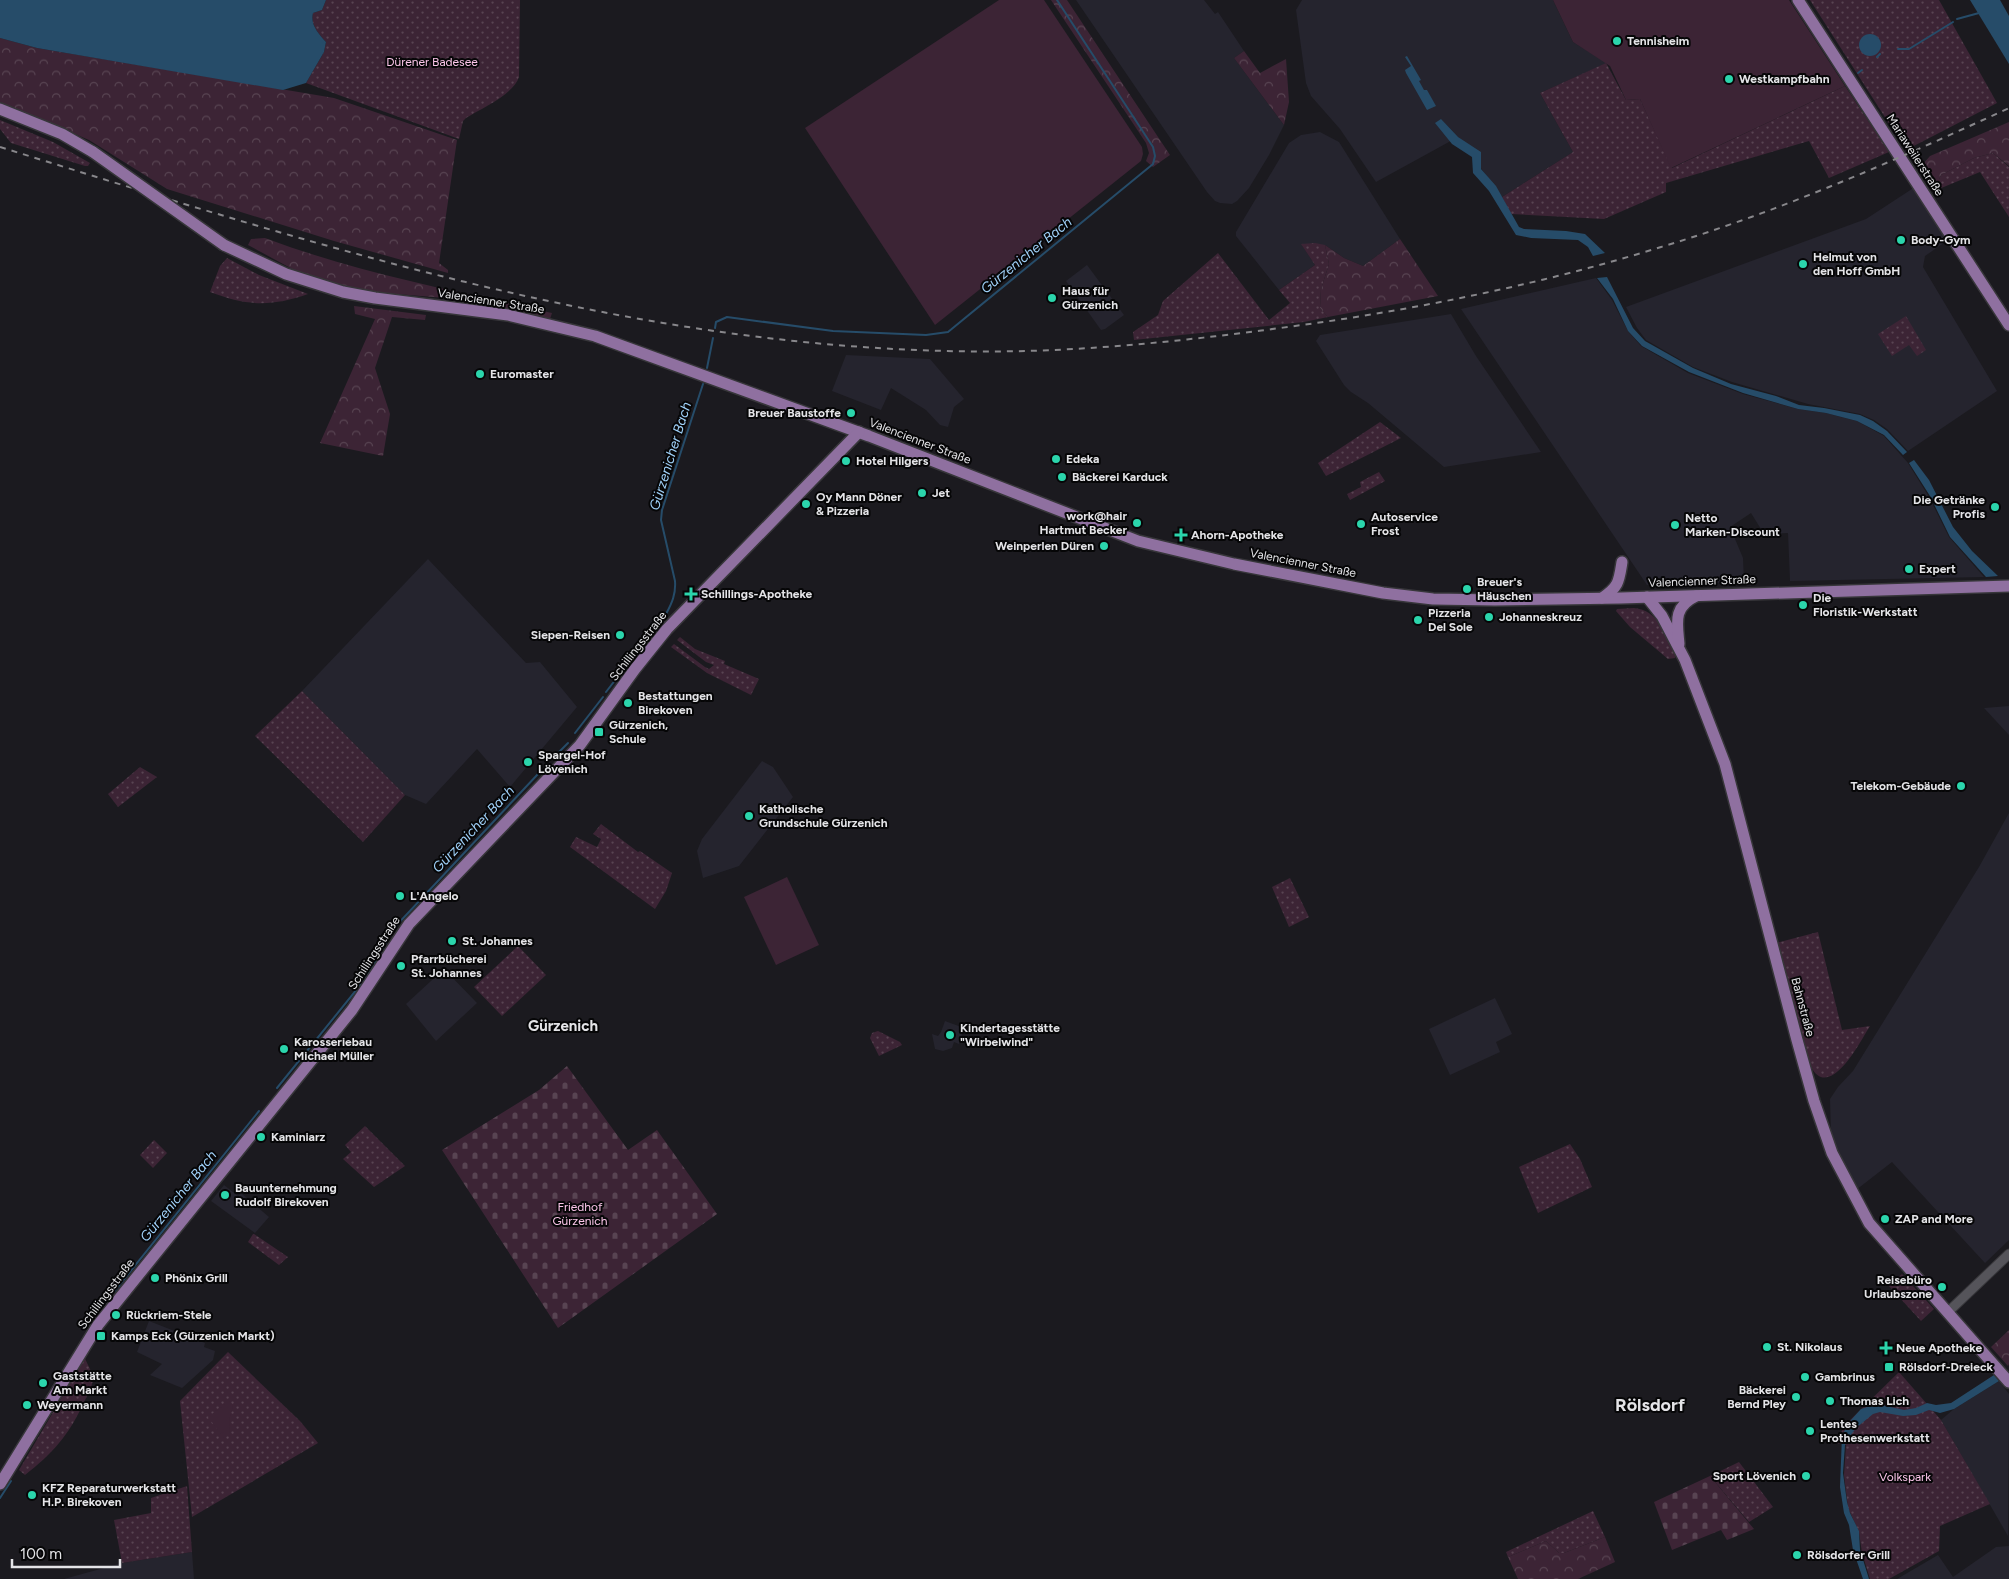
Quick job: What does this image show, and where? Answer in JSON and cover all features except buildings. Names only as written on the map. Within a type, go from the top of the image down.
[{"type":"main road","name":"Mariaweilerstraße","points":[[1798,0],[2009,325]]},
{"type":"main road","name":"Valencienner Straße","points":[[0,109],[62,134],[93,152],[224,245],[286,274],[315,284],[375,298],[508,314],[595,336],[859,432],[1138,541],[1234,564],[1403,596],[1466,600],[1601,599],[2009,586]]},
{"type":"main road","name":"Schillingsstraße","points":[[0,1484],[101,1321],[353,1010],[409,924],[580,745],[634,669],[664,633],[859,432]]},
{"type":"main road","points":[[1601,599],[1613,591],[1619,583],[1622,562]]},
{"type":"main road","points":[[1680,649],[1678,623],[1680,608],[1687,600],[1697,595]]},
{"type":"main road","name":"Bahnstraße","points":[[1648,597],[1662,616],[1680,649],[1707,713],[1725,764],[1797,1040],[1814,1101],[1832,1153],[1869,1222],[2009,1382]]},
{"type":"street","points":[[1948,1312],[2009,1254]]},
{"type":"shaded area","points":[[1076,0],[1204,0],[1215,14],[1218,12],[1244,51],[1234,58],[1284,125],[1249,188],[1237,201],[1232,204],[1220,203],[1215,201],[1207,192]]},
{"type":"shaded area","points":[[1302,0],[1553,0],[1573,42],[1607,63],[1540,93],[1573,152],[1502,197],[1458,137],[1376,182],[1340,129],[1311,96],[1306,83],[1296,10]]},
{"type":"shaded area","points":[[1320,132],[1339,142],[1400,239],[1363,266],[1344,258],[1325,245],[1302,245],[1315,265],[1279,290],[1236,236],[1236,232],[1289,143],[1301,135]]},
{"type":"shaded area","points":[[1915,187],[1948,240],[1925,256],[1923,267],[1997,391],[1908,451],[1887,429],[1874,420],[1860,414],[1808,404],[1732,382],[1693,367],[1646,340],[1626,307],[1866,219]]},
{"type":"shaded area","points":[[1087,265],[1124,315],[1101,330],[1066,281]]},
{"type":"shaded area","points":[[1596,278],[1612,300],[1628,331],[1641,346],[1688,373],[1743,394],[1798,409],[1826,413],[1857,421],[1884,436],[1908,463],[1929,497],[1949,537],[1984,577],[1790,581],[1788,533],[1764,534],[1751,513],[1730,527],[1743,558],[1744,582],[1647,585],[1461,309]]},
{"type":"shaded area","points":[[1451,314],[1476,356],[1541,452],[1444,467],[1368,403],[1351,392],[1344,385],[1316,341],[1320,335]]},
{"type":"shaded area","points":[[846,355],[930,359],[964,399],[954,407],[948,427],[940,425],[926,410],[891,388],[881,410],[832,391]]},
{"type":"shaded area","points":[[428,559],[526,663],[540,662],[577,707],[510,787],[477,749],[426,804],[405,795],[302,691]]},
{"type":"shaded area","points":[[2009,706],[2009,735],[1984,708]]},
{"type":"shaded area","name":"Katholische Grundschule Gürzenich","points":[[762,761],[773,767],[793,797],[739,866],[703,878],[697,851],[702,839]]},
{"type":"shaded area","points":[[2009,813],[2009,1240],[1985,1263],[1892,1162],[1856,1190],[1838,1155],[1831,1135],[1830,1099],[1853,1071],[1979,867]]},
{"type":"shaded area","points":[[444,969],[477,1003],[436,1041],[406,1004]]},
{"type":"shaded area","points":[[1495,998],[1512,1034],[1496,1042],[1500,1052],[1450,1075],[1429,1029]]},
{"type":"shaded area","name":"Kindertagesstätte \"Wirbelwind\"","points":[[945,1021],[964,1028],[959,1044],[954,1042],[952,1048],[943,1051],[935,1049],[932,1034],[938,1036]]},
{"type":"shaded area","points":[[224,1185],[238,1196],[241,1193],[269,1217],[255,1233],[211,1201]]},
{"type":"shaded area","points":[[149,1321],[205,1343],[204,1347],[215,1351],[213,1360],[182,1388],[150,1375],[162,1364],[137,1352]]},
{"type":"shaded area","points":[[1999,1381],[2009,1394],[2008,1536],[1941,1420],[1954,1409]]},
{"type":"shaded area","points":[[2009,1546],[2009,1579],[1897,1579],[1938,1555],[1953,1577],[1996,1547]]},
{"type":"shaded area","points":[[192,1552],[194,1579],[64,1579],[122,1563]]},
{"type":"green space","name":"Dürener Badesee","points":[[326,0],[520,0],[519,77],[516,84],[504,95],[463,121],[459,139],[306,83],[324,52],[326,42],[316,29],[312,17],[313,13],[322,10]]},
{"type":"green space","points":[[999,0],[1044,0],[1142,147],[1143,154],[1141,161],[935,325],[805,128]]},
{"type":"green space","points":[[1051,0],[1067,0],[1170,155],[1153,167],[1146,161],[1149,153],[1146,143]]},
{"type":"green space","points":[[1553,0],[1789,0],[1845,86],[1671,168],[1640,99],[1626,100],[1610,66],[1573,42]]},
{"type":"green space","points":[[1810,0],[1939,0],[1997,103],[1906,150]]},
{"type":"green space","points":[[0,38],[37,48],[334,98],[457,140],[439,263],[448,270],[448,273],[334,241],[167,189],[89,140],[0,102]]},
{"type":"green space","points":[[1244,51],[1260,73],[1286,59],[1289,102],[1284,125],[1234,58]]},
{"type":"green space","points":[[1606,63],[1626,100],[1640,99],[1672,168],[1845,86],[1889,152],[1829,178],[1809,141],[1666,183],[1666,192],[1604,219],[1511,214],[1502,197],[1573,152],[1540,93]]},
{"type":"green space","points":[[0,120],[53,142],[90,163],[88,166],[85,166],[11,143],[0,129]]},
{"type":"green space","points":[[2009,122],[2009,166],[1993,153],[1974,158],[1941,175],[1938,182],[1931,185],[1921,169],[1930,156]]},
{"type":"green space","points":[[1993,153],[2009,167],[2009,217],[1980,172],[1934,191],[1931,185],[1938,182],[1941,175],[1974,158]]},
{"type":"green space","points":[[265,238],[371,271],[552,313],[550,319],[458,299],[356,289],[296,271],[248,245],[251,239]]},
{"type":"green space","points":[[1400,239],[1438,296],[1328,317],[1320,308],[1321,289],[1329,264],[1325,245],[1344,258],[1363,266]]},
{"type":"green space","points":[[1315,243],[1325,245],[1329,264],[1321,289],[1320,308],[1328,317],[1304,322],[1134,340],[1133,332],[1158,315],[1163,301],[1218,253],[1269,320],[1290,303],[1279,290],[1315,265],[1301,244]]},
{"type":"green space","points":[[227,258],[259,275],[308,294],[282,301],[259,303],[236,300],[210,292],[220,266]]},
{"type":"green space","points":[[354,306],[426,315],[425,320],[392,317],[375,368],[390,414],[383,456],[320,443],[375,319],[355,314]]},
{"type":"green space","points":[[1906,316],[1926,350],[1917,356],[1909,345],[1892,356],[1878,334]]},
{"type":"green space","points":[[1380,422],[1401,438],[1326,476],[1318,463]]},
{"type":"green space","points":[[1379,472],[1385,481],[1350,500],[1347,494],[1361,487],[1360,482]]},
{"type":"green space","points":[[1634,608],[1649,613],[1660,624],[1677,653],[1675,658],[1668,659],[1630,627],[1616,611],[1617,609]]},
{"type":"green space","points":[[680,637],[695,649],[725,661],[724,664],[759,679],[751,695],[707,673],[671,647],[674,644],[709,669],[714,665],[706,662],[677,640]]},
{"type":"green space","points":[[302,691],[405,795],[363,842],[255,736]]},
{"type":"green space","points":[[140,767],[157,777],[118,807],[108,794]]},
{"type":"green space","points":[[601,824],[638,852],[640,851],[672,873],[666,891],[655,909],[570,847],[576,837],[597,847],[601,839],[593,834]]},
{"type":"green space","points":[[787,877],[819,945],[776,965],[744,897]]},
{"type":"green space","points":[[1290,878],[1309,917],[1289,927],[1272,887]]},
{"type":"green space","points":[[1818,932],[1842,1030],[1870,1026],[1844,1065],[1836,1073],[1827,1077],[1819,1076],[1811,1067],[1776,943]]},
{"type":"green space","points":[[518,946],[546,975],[502,1016],[474,987]]},
{"type":"green space","points":[[878,1031],[900,1042],[902,1045],[879,1056],[870,1038],[872,1033]]},
{"type":"green space","name":"Friedhof Gürzenich","points":[[567,1066],[628,1150],[657,1130],[717,1214],[558,1328],[442,1150],[539,1090]]},
{"type":"green space","points":[[365,1126],[405,1166],[374,1187],[343,1159],[351,1152],[345,1145]]},
{"type":"green space","points":[[154,1140],[167,1153],[153,1168],[140,1155]]},
{"type":"green space","points":[[1570,1144],[1580,1159],[1592,1187],[1538,1213],[1519,1167]]},
{"type":"green space","points":[[253,1234],[288,1257],[279,1265],[248,1242]]},
{"type":"green space","points":[[1902,1274],[1934,1309],[1921,1321],[1888,1285]]},
{"type":"green space","points":[[2009,1330],[2009,1364],[2008,1366],[1991,1347]]},
{"type":"green space","points":[[228,1352],[300,1421],[318,1443],[192,1517],[180,1401]]},
{"type":"green space","points":[[85,1358],[93,1379],[92,1386],[78,1415],[59,1443],[25,1475],[19,1470]]},
{"type":"green space","name":"Volkspark","points":[[1899,1372],[1941,1420],[1990,1504],[1940,1526],[1939,1551],[1889,1579],[1870,1579],[1862,1553],[1859,1532],[1848,1508],[1844,1475],[1846,1445],[1836,1443],[1844,1426]]},
{"type":"green space","points":[[229,1401],[233,1406],[229,1420],[230,1433],[224,1438],[208,1417]]},
{"type":"green space","points":[[1739,1462],[1773,1507],[1749,1522],[1710,1476]]},
{"type":"green space","points":[[1710,1476],[1754,1529],[1727,1540],[1721,1530],[1672,1550],[1654,1502]]},
{"type":"green space","points":[[187,1486],[192,1552],[122,1563],[114,1520],[151,1513],[151,1498]]},
{"type":"green space","points":[[1593,1511],[1605,1537],[1564,1553],[1559,1553],[1546,1541],[1508,1557],[1506,1552]]},
{"type":"green space","points":[[1605,1537],[1615,1562],[1578,1579],[1518,1579],[1508,1557],[1546,1541],[1559,1553],[1564,1553]]},
{"type":"water","points":[[0,0],[326,0],[322,10],[313,13],[312,17],[316,29],[326,42],[324,52],[306,83],[283,90],[37,48],[0,38]]},
{"type":"water","points":[[1970,0],[2000,0],[2009,16],[2009,64]]},
{"type":"water","points":[[1870,34],[1880,41],[1881,45],[1874,55],[1870,56],[1860,49],[1859,45],[1866,35]]},
{"type":"water","points":[[1407,56],[1421,80],[1419,81],[1424,90],[1427,90],[1436,106],[1427,110],[1406,73],[1405,70],[1411,66],[1405,57]]},
{"type":"water","points":[[1441,119],[1458,137],[1481,152],[1481,169],[1496,186],[1519,227],[1585,234],[1605,253],[1593,256],[1588,247],[1578,240],[1531,238],[1516,235],[1489,191],[1473,173],[1472,157],[1452,144],[1435,123]]},
{"type":"water","points":[[1607,277],[1633,328],[1645,341],[1693,368],[1731,384],[1776,396],[1799,405],[1860,415],[1887,431],[1907,452],[1903,455],[1884,435],[1857,421],[1826,413],[1798,409],[1743,393],[1689,372],[1642,346],[1628,331],[1613,299],[1597,278]]},
{"type":"water","points":[[1914,460],[1929,480],[1953,527],[1972,551],[1998,576],[1986,577],[1950,537],[1930,496],[1909,463]]},
{"type":"water","points":[[1994,1375],[1999,1381],[1954,1409],[1940,1413],[1929,1410],[1916,1415],[1903,1416],[1880,1412],[1873,1414],[1856,1428],[1847,1440],[1843,1473],[1847,1502],[1859,1531],[1860,1550],[1869,1579],[1863,1579],[1853,1550],[1840,1487],[1842,1435],[1851,1420],[1861,1409],[1877,1404],[1904,1410],[1916,1408],[1927,1403],[1936,1405],[1951,1403]]},
{"type":"waterway","name":"Gürzenicher Bach","points":[[715,328],[716,322],[727,317],[833,331],[926,335],[948,332],[1153,164],[1155,156],[1153,147],[1057,0]]},
{"type":"waterway","points":[[1957,19],[1979,13]]},
{"type":"waterway","points":[[1898,49],[1909,49],[1953,22]]},
{"type":"waterway","points":[[1877,57],[1880,54]]},
{"type":"waterway","points":[[1858,73],[1862,70]]},
{"type":"waterway","name":"Gürzenicher Bach","points":[[707,368],[713,338]]},
{"type":"waterway","name":"Gürzenicher Bach","points":[[606,692],[666,614],[673,598],[675,581],[661,520],[662,510],[703,384]]},
{"type":"waterway","name":"Gürzenicher Bach","points":[[575,733],[603,697]]},
{"type":"waterway","name":"Gürzenicher Bach","points":[[557,754],[568,743]]},
{"type":"waterway","name":"Gürzenicher Bach","points":[[277,1088],[366,978],[394,928],[538,774]]},
{"type":"waterway","name":"Gürzenicher Bach","points":[[113,1293],[259,1111]]},
{"type":"waterway","name":"Gürzenicher Bach","points":[[0,1498],[11,1481]]},
{"type":"railway","points":[[0,147],[246,223],[412,269],[579,307],[708,330],[844,346],[935,351],[1026,351],[1143,344],[1298,326],[1419,306],[1541,280],[1621,259],[1706,233],[1794,201],[1924,147],[2009,108]]},
{"type":"place","name":"Tennisheim","points":[[1617,41]]},
{"type":"place","name":"Westkampfbahn","points":[[1729,79]]},
{"type":"place","name":"Body-Gym","points":[[1901,240]]},
{"type":"place","name":"Helmut von den Hoff GmbH","points":[[1803,264]]},
{"type":"place","name":"Haus für Gürzenich","points":[[1052,298]]},
{"type":"place","name":"Euromaster","points":[[480,374]]},
{"type":"place","name":"Breuer Baustoffe","points":[[851,413]]},
{"type":"place","name":"Edeka","points":[[1056,459]]},
{"type":"place","name":"Hotel Hilgers","points":[[846,461]]},
{"type":"place","name":"Bäckerei Karduck","points":[[1062,477]]},
{"type":"place","name":"Jet","points":[[922,493]]},
{"type":"place","name":"Oy Mann Döner & Pizzeria","points":[[806,504]]},
{"type":"place","name":"Die Getränke Profis","points":[[1995,507]]},
{"type":"place","name":"work@hair Hartmut Becker","points":[[1137,523]]},
{"type":"place","name":"Autoservice Frost","points":[[1361,524]]},
{"type":"place","name":"Netto Marken-Discount","points":[[1675,525]]},
{"type":"place","name":"Ahorn-Apotheke","points":[[1181,535]]},
{"type":"place","name":"Weinperlen Düren","points":[[1104,546]]},
{"type":"place","name":"Expert","points":[[1909,569]]},
{"type":"place","name":"Breuer's Häuschen","points":[[1467,589]]},
{"type":"place","name":"Schillings-Apotheke","points":[[691,594]]},
{"type":"place","name":"Die Floristik-Werkstatt","points":[[1803,605]]},
{"type":"place","name":"Johanneskreuz","points":[[1489,617]]},
{"type":"place","name":"Pizzeria Del Sole","points":[[1418,620]]},
{"type":"place","name":"Siepen-Reisen","points":[[620,635]]},
{"type":"place","name":"Bestattungen Birekoven","points":[[628,703]]},
{"type":"place","name":"Gürzenich, Schule","points":[[599,732]]},
{"type":"place","name":"Spargel-Hof Lövenich","points":[[528,762]]},
{"type":"place","name":"Telekom-Gebäude","points":[[1961,786]]},
{"type":"place","name":"Katholische Grundschule Gürzenich","points":[[749,816]]},
{"type":"place","name":"L'Angelo","points":[[400,896]]},
{"type":"place","name":"St. Johannes","points":[[452,941]]},
{"type":"place","name":"Pfarrbücherei St. Johannes","points":[[401,966]]},
{"type":"place","name":"Kindertagesstätte \"Wirbelwind\"","points":[[950,1035]]},
{"type":"place","name":"Karosseriebau Michael Müller","points":[[284,1049]]},
{"type":"place","name":"Kaminiarz","points":[[261,1137]]},
{"type":"place","name":"Bauunternehmung Rudolf Birekoven","points":[[225,1195]]},
{"type":"place","name":"ZAP and More","points":[[1885,1219]]},
{"type":"place","name":"Phönix Grill","points":[[155,1278]]},
{"type":"place","name":"Reisebüro Urlaubszone","points":[[1942,1287]]},
{"type":"place","name":"Rückriem-Stele","points":[[116,1315]]},
{"type":"place","name":"Kamps Eck (Gürzenich Markt)","points":[[101,1336]]},
{"type":"place","name":"St. Nikolaus","points":[[1767,1347]]},
{"type":"place","name":"Neue Apotheke","points":[[1886,1348]]},
{"type":"place","name":"Rölsdorf-Dreieck","points":[[1889,1367]]},
{"type":"place","name":"Gambrinus","points":[[1805,1377]]},
{"type":"place","name":"Gaststätte Am Markt","points":[[43,1383]]},
{"type":"place","name":"Bäckerei Bernd Pley","points":[[1796,1397]]},
{"type":"place","name":"Thomas Lich","points":[[1830,1401]]},
{"type":"place","name":"Weyermann","points":[[27,1405]]},
{"type":"place","name":"Lentes Prothesenwerkstatt","points":[[1810,1431]]},
{"type":"place","name":"Sport Lövenich","points":[[1806,1476]]},
{"type":"place","name":"KFZ Reparaturwerkstatt H.P. Birekoven","points":[[32,1495]]},
{"type":"place","name":"Rölsdorfer Grill","points":[[1797,1555]]},
{"type":"district","name":"Gürzenich","points":[[563,1026]]},
{"type":"district","name":"Rölsdorf","points":[[1650,1405]]}]
